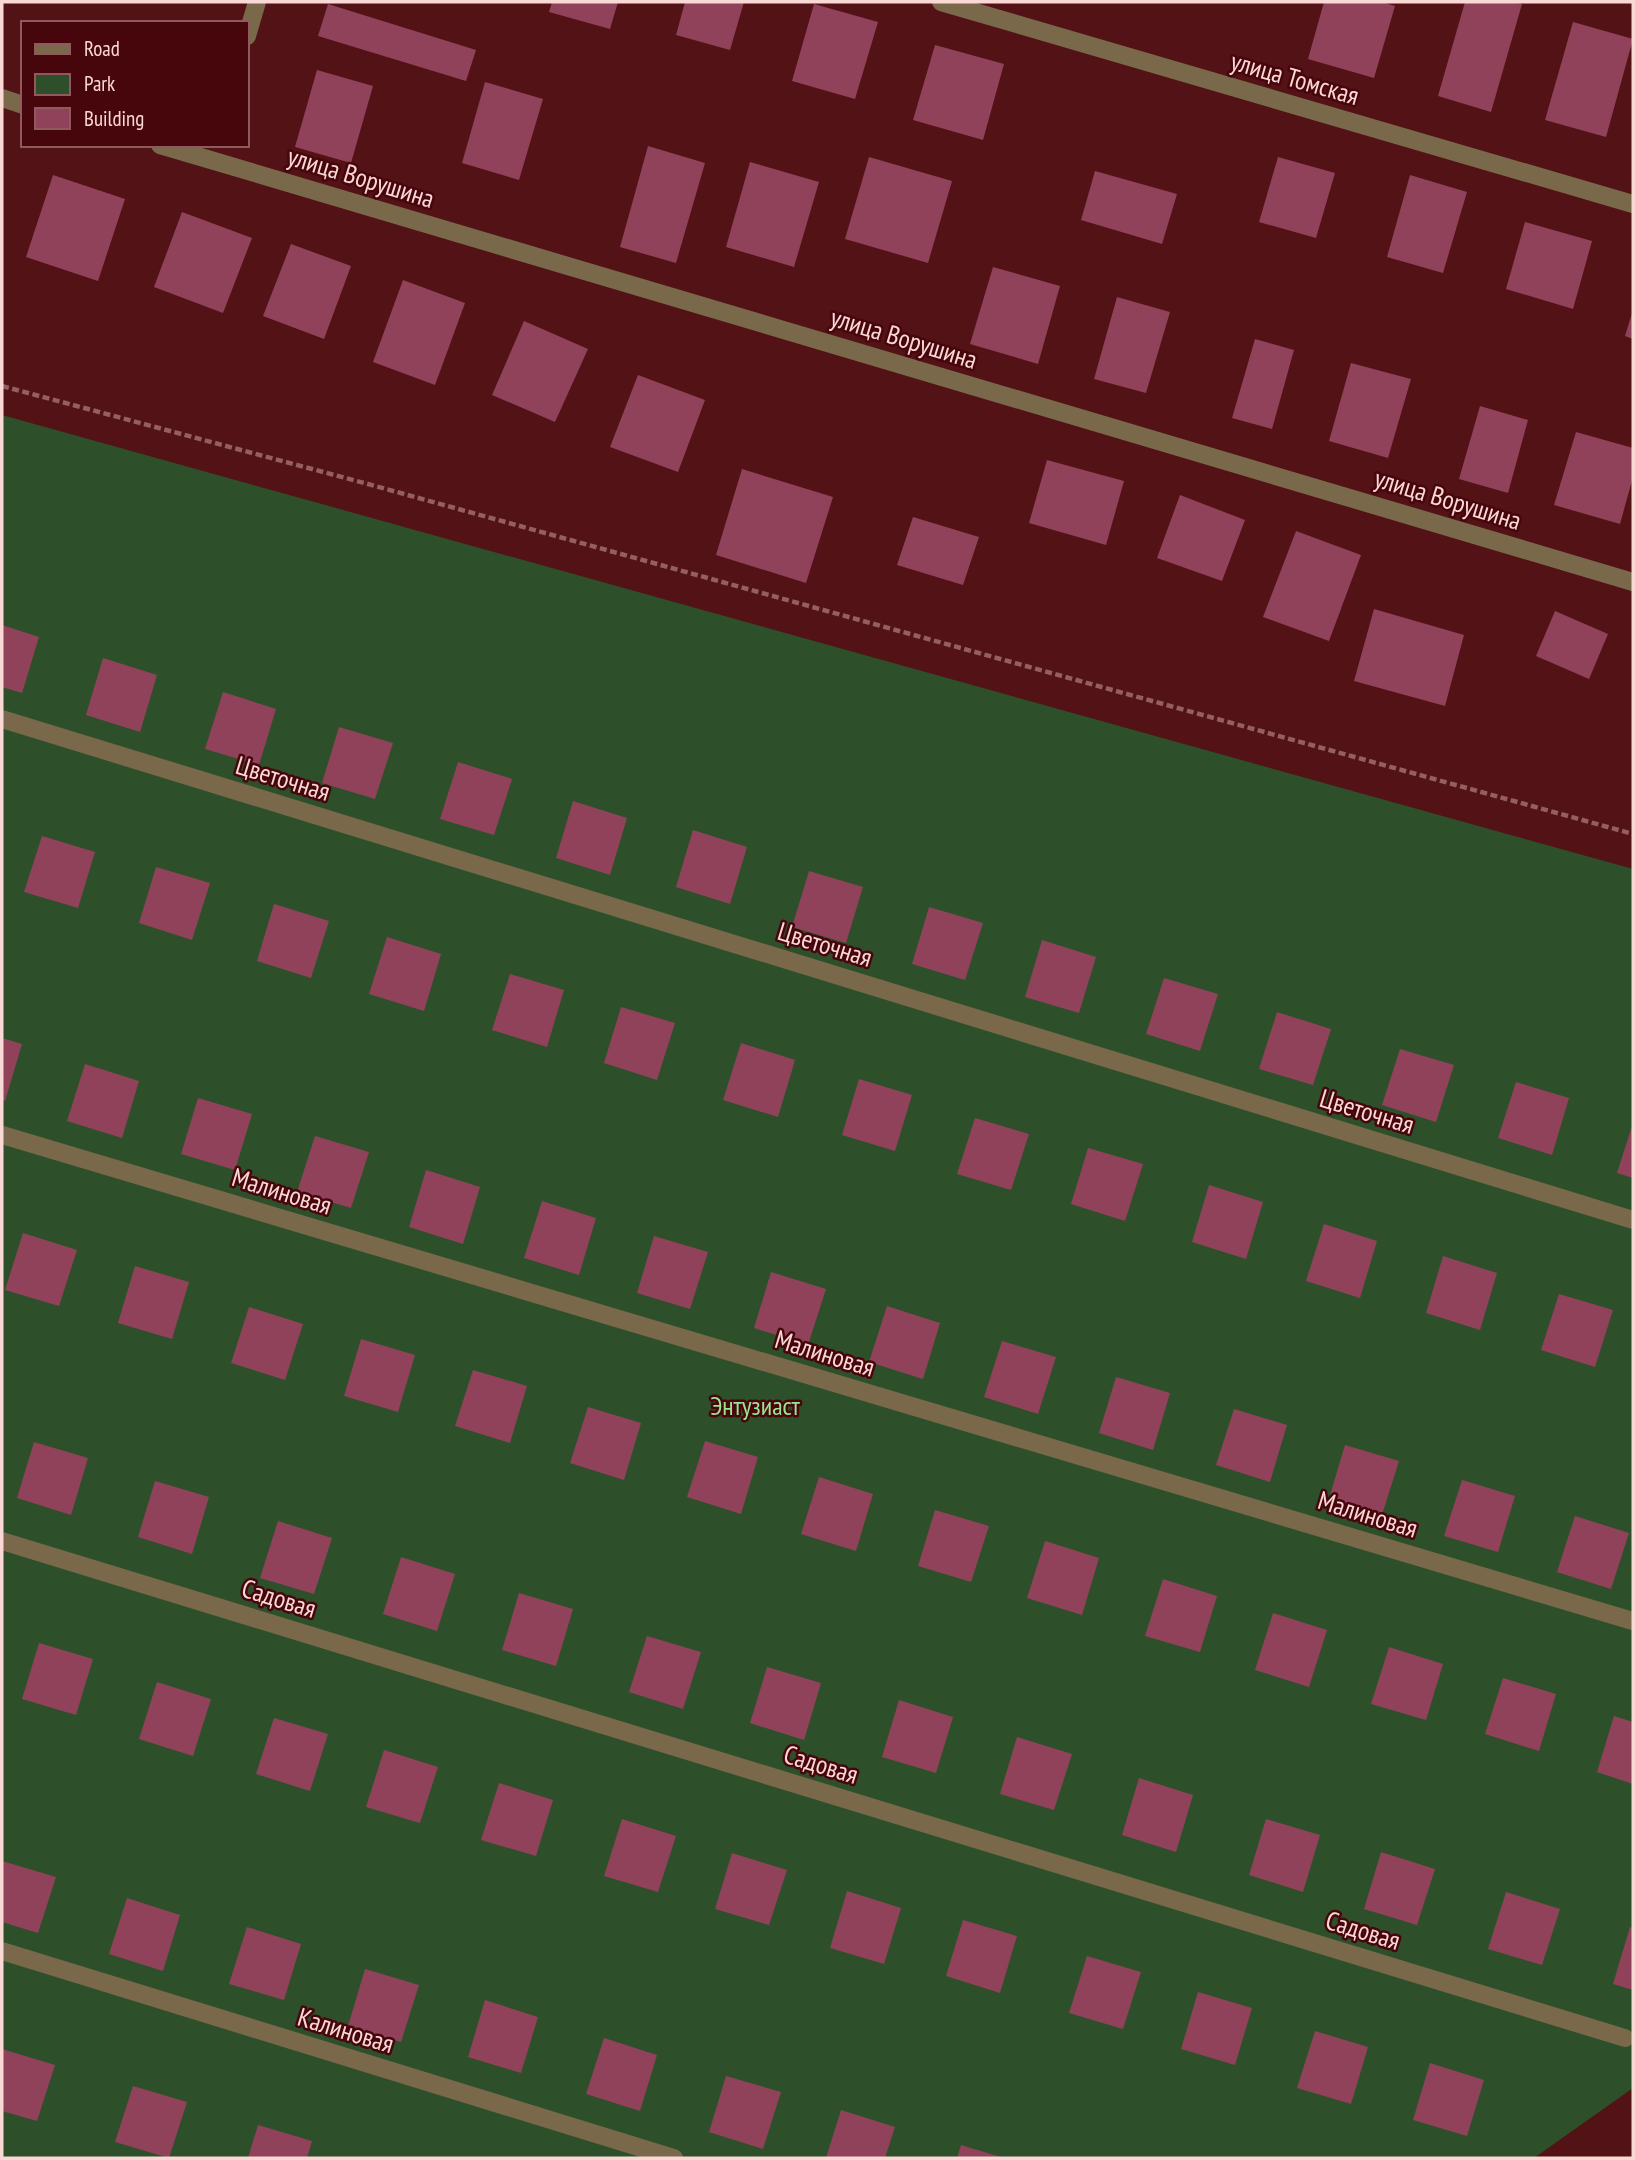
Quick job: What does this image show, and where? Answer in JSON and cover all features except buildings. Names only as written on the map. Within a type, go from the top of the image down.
[{"type":"street","points":[[248,33],[257,2]]},
{"type":"street","name":"улица Томская","points":[[941,2],[1633,204]]},
{"type":"street","points":[[2,98],[21,103]]},
{"type":"street","name":"улица Ворушина","points":[[173,147],[211,153],[1633,582]]},
{"type":"street","name":"Цветочная","points":[[2,719],[1633,1220]]},
{"type":"street","name":"Малиновая","points":[[2,1135],[1633,1620]]},
{"type":"street","name":"Садовая","points":[[2,1541],[1625,2038]]},
{"type":"street","name":"Калиновая","points":[[2,1951],[674,2158]]},
{"type":"path","points":[[2,386],[368,484],[1633,834]]},
{"type":"green space","name":"Энтузиаст","points":[[2,415],[1633,869],[1633,2088],[1534,2158],[2,2158]]}]
